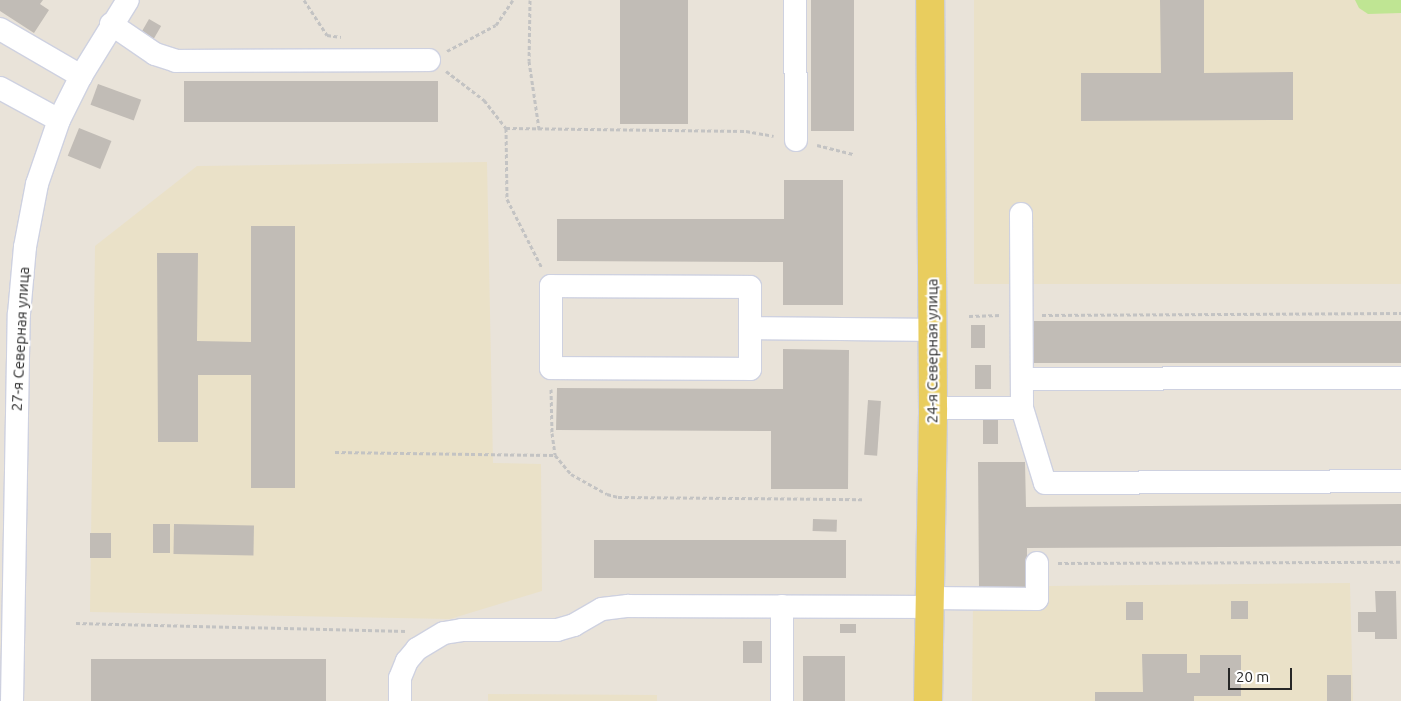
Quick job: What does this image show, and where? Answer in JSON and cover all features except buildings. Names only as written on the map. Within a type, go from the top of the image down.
[{"type":"main road","name":"24-я Северная улица","points":[[928,701],[933,408],[930,0]]},
{"type":"street","name":"27-я Северная улица","points":[[12,701],[6,658],[9,314],[25,247],[37,184],[59,120],[81,76],[128,0]]},
{"type":"street","points":[[795,0],[796,140]]},
{"type":"street","points":[[112,24],[155,54],[176,61],[429,60]]},
{"type":"street","points":[[0,29],[81,76]]},
{"type":"street","points":[[0,88],[59,120]]},
{"type":"street","points":[[1021,214],[1022,408],[1045,483],[1401,480]]},
{"type":"street","points":[[551,286],[750,287],[750,328],[750,369],[551,368],[551,286]]},
{"type":"street","points":[[750,328],[932,330]]},
{"type":"street","points":[[1022,379],[1401,378]]},
{"type":"street","points":[[933,408],[1022,408]]},
{"type":"street","points":[[400,701],[400,678],[407,660],[418,649],[441,634],[462,630],[557,630],[574,625],[602,609],[614,606],[782,606],[1037,599],[1037,563]]},
{"type":"street","points":[[782,606],[782,701]]},
{"type":"path","points":[[304,0],[327,35],[343,37]]},
{"type":"path","points":[[512,0],[496,25],[429,60],[460,80],[484,100],[506,128],[507,199],[551,286]]},
{"type":"path","points":[[530,0],[529,61],[539,129]]},
{"type":"path","points":[[506,128],[746,131],[796,140],[853,154]]},
{"type":"path","points":[[969,316],[1401,313]]},
{"type":"path","points":[[551,368],[552,433],[555,456],[571,474],[607,494],[618,497],[862,499]]},
{"type":"path","points":[[335,452],[555,456]]},
{"type":"path","points":[[1037,563],[1401,562]]},
{"type":"path","points":[[76,622],[416,631],[441,634]]},
{"type":"shaded area","points":[[974,0],[1401,0],[1401,284],[974,284]]},
{"type":"shaded area","points":[[487,162],[493,463],[541,464],[542,591],[450,619],[90,612],[95,246],[197,166]]},
{"type":"shaded area","points":[[1350,583],[1353,701],[972,701],[973,604],[1048,605],[1048,586]]},
{"type":"shaded area","points":[[488,694],[657,695],[657,701],[488,701]]},
{"type":"green space","points":[[1355,0],[1401,0],[1401,13],[1368,14],[1359,8]]}]
